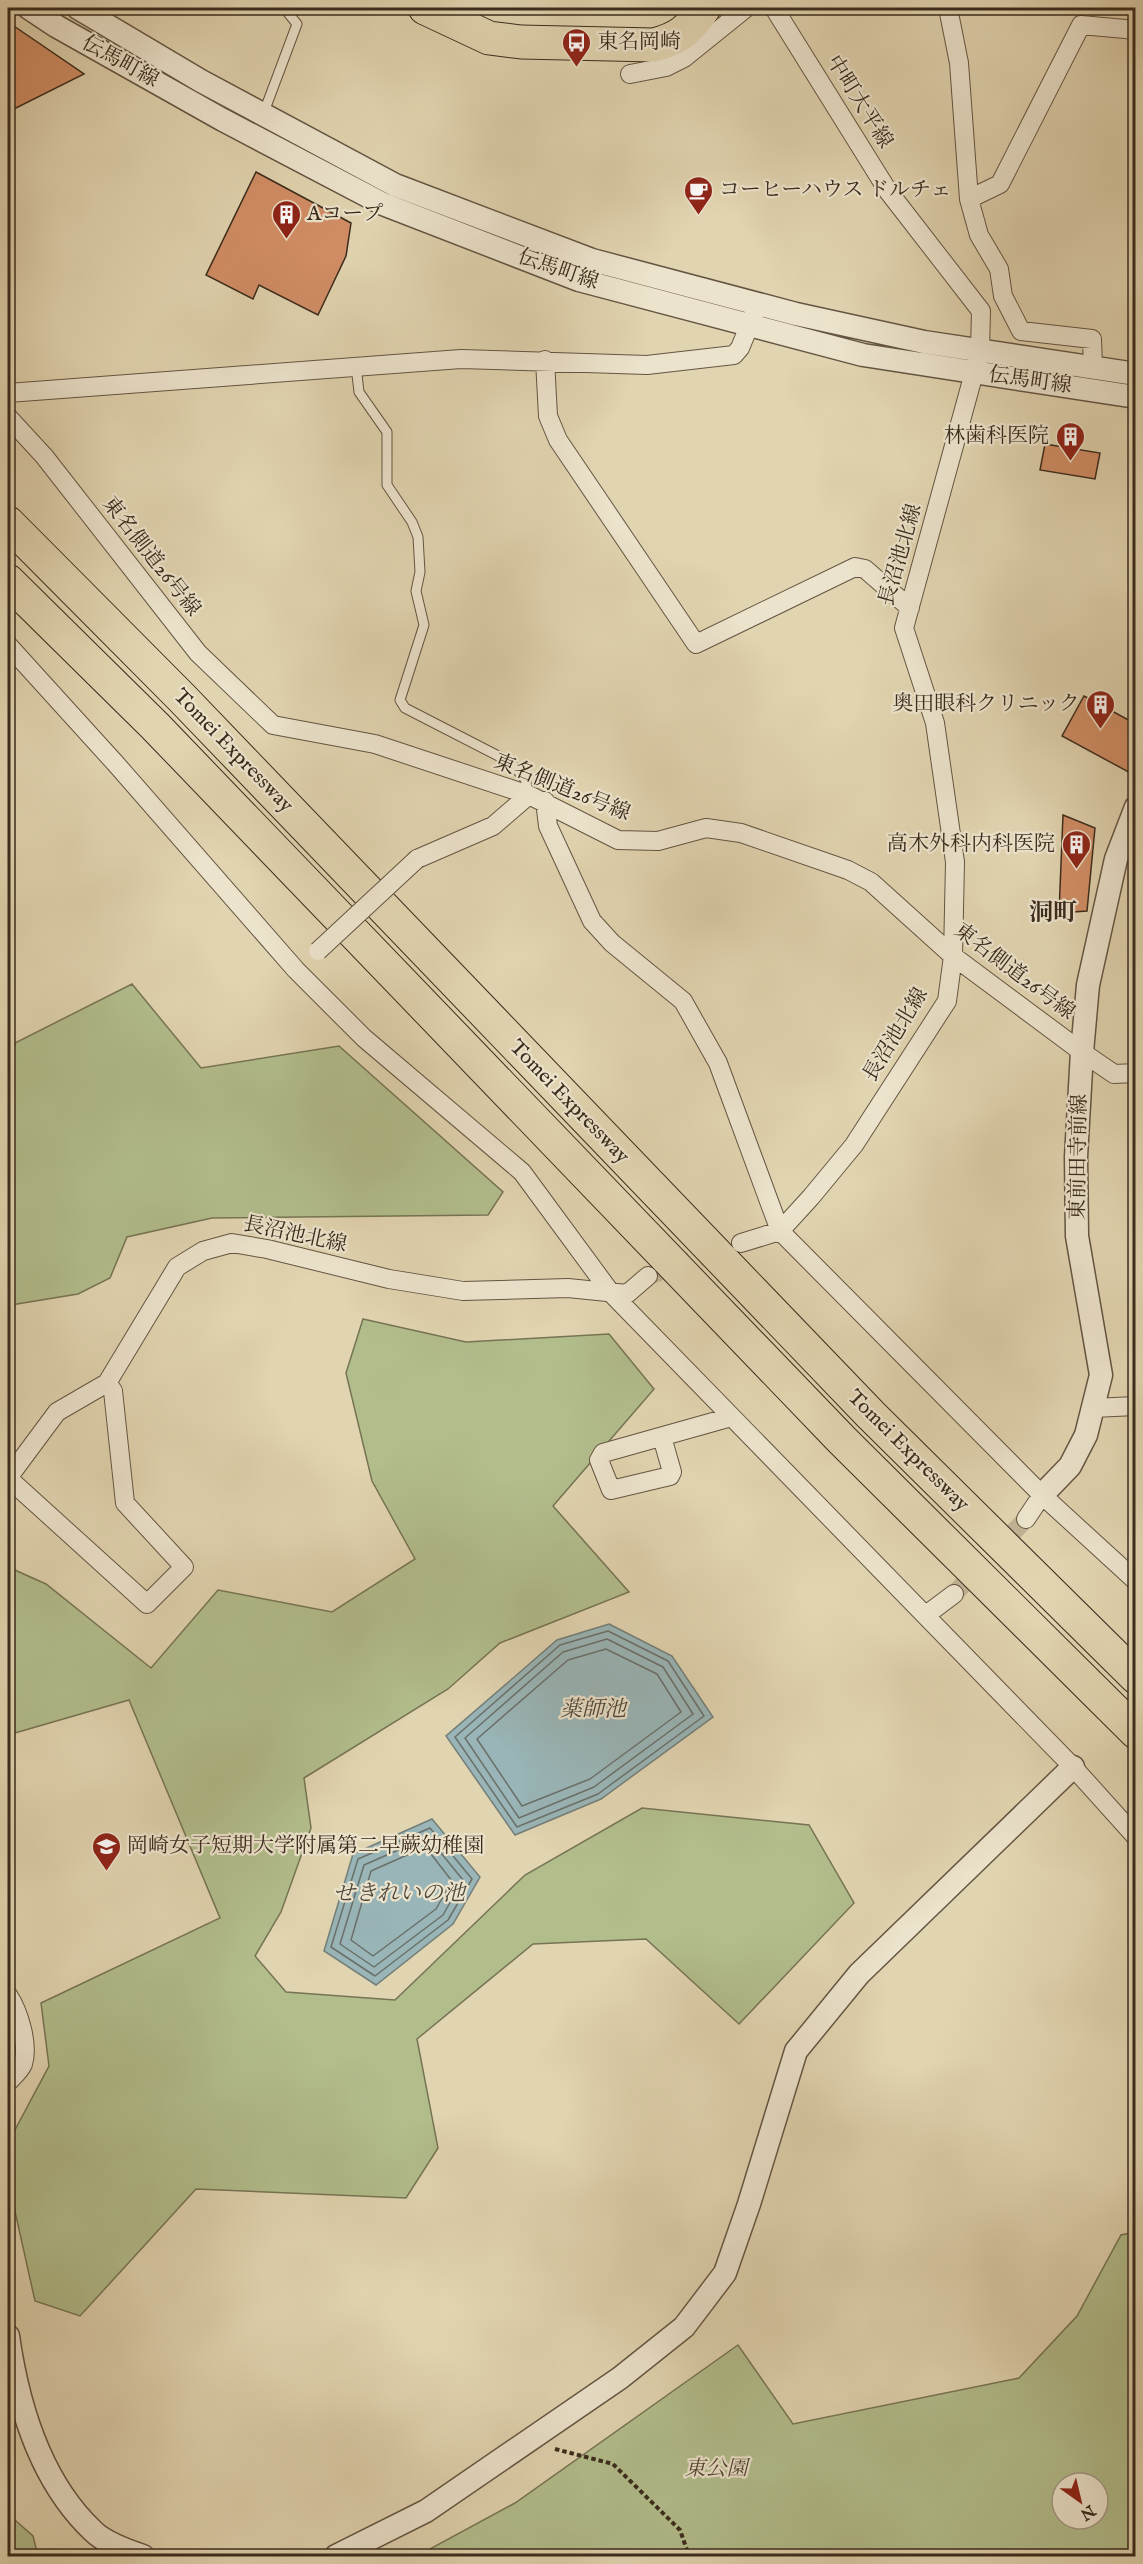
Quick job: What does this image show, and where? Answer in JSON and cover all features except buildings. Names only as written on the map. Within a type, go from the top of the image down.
[{"type":"highway","points":[[425,8],[489,38],[521,42],[654,45],[671,40],[690,28],[704,8]]},
{"type":"highway","name":"Tomei Expressway","points":[[8,522],[198,714],[863,1406],[1136,1677]]},
{"type":"highway","name":"Tomei Expressway","points":[[8,581],[163,735],[834,1431],[1136,1732]]},
{"type":"street","name":"伝馬町線","points":[[29,8],[56,26],[223,120],[383,204],[579,280],[863,355],[1136,397]]},
{"type":"street","name":"伝馬町線","points":[[78,8],[201,81],[264,112],[395,185],[592,260],[756,303],[924,342],[1136,374]]},
{"type":"street","points":[[630,74],[666,67],[684,58],[746,8]]},
{"type":"street","name":"中町大平線","points":[[774,8],[888,191],[981,311],[980,351],[975,373]]},
{"type":"street","points":[[948,8],[959,63],[969,199],[979,235],[999,269],[1004,296],[1021,331],[1092,339],[1093,367]]},
{"type":"street","points":[[969,199],[1000,183],[1081,25],[1136,30]]},
{"type":"street","points":[[8,393],[461,359],[647,365],[734,355],[751,326],[756,303]]},
{"type":"street","points":[[545,360],[548,416],[558,440],[696,644],[855,567],[865,569],[909,608]]},
{"type":"street","name":"長沼池北線","points":[[780,1231],[854,1146],[947,1001],[952,956],[955,862],[935,723],[904,628],[975,373]]},
{"type":"street","name":"東名側道26号線","points":[[8,417],[44,456],[198,653],[273,725],[375,744],[537,798],[618,840],[658,841],[706,828],[741,833],[848,870],[871,882],[952,956],[1082,1052],[1114,1074],[1136,1073]]},
{"type":"street","points":[[8,645],[116,764],[296,970],[364,1038],[522,1172],[611,1293],[1073,1767],[1136,1837]]},
{"type":"street","points":[[296,970],[417,859],[493,826],[537,798],[592,921],[612,943],[683,1001],[718,1063],[780,1231],[1042,1495],[1136,1581]]},
{"type":"street","name":"東前田寺前線","points":[[1042,1495],[1070,1466],[1086,1435],[1101,1375],[1077,1236],[1076,1158],[1082,1052],[1088,985],[1116,859],[1136,807]]},
{"type":"street","points":[[741,1243],[780,1231]]},
{"type":"street","name":"長沼池北線","points":[[8,1478],[57,1412],[107,1383],[177,1267],[203,1251],[232,1243],[267,1249],[389,1279],[463,1291],[568,1288],[611,1293]]},
{"type":"street","points":[[611,1293],[627,1294],[648,1276]]},
{"type":"street","points":[[8,1478],[147,1604],[184,1567],[125,1503],[113,1391],[107,1383]]},
{"type":"street","points":[[1094,1408],[1136,1406]]},
{"type":"street","points":[[662,1437],[731,1417]]},
{"type":"street","points":[[1026,1520],[1042,1495]]},
{"type":"street","points":[[926,1615],[954,1594]]},
{"type":"street","points":[[336,2556],[426,2511],[620,2378],[684,2326],[725,2273],[749,2204],[796,2051],[860,1974],[1073,1767]]},
{"type":"street","points":[[8,1995],[13,2002],[26,2048],[22,2067],[8,2082]]},
{"type":"street","points":[[8,2336],[27,2425],[56,2485],[94,2533],[143,2556]]},
{"type":"lane","points":[[264,112],[297,24],[284,8]]},
{"type":"lane","points":[[357,366],[359,392],[387,432],[387,485],[412,522],[418,537],[420,572],[416,591],[424,625],[400,699],[405,708],[510,762],[525,779],[537,798]]},
{"type":"path","points":[[528,2442],[614,2464],[680,2530],[689,2556]]},
{"type":"green space","points":[[132,984],[201,1068],[339,1046],[503,1192],[488,1215],[212,1218],[127,1237],[110,1278],[78,1294],[11,1305],[8,1311],[8,1090],[15,1043]]},
{"type":"green space","points":[[363,1319],[466,1342],[609,1334],[654,1389],[553,1506],[629,1592],[500,1643],[448,1689],[304,1778],[311,1828],[281,1912],[255,1956],[286,1992],[395,2000],[525,1875],[642,1808],[809,1825],[854,1903],[739,2024],[646,1939],[533,1944],[417,2039],[438,2148],[406,2198],[196,2189],[80,2316],[35,2301],[8,2180],[8,2143],[49,2066],[41,2003],[220,1918],[129,1700],[8,1735],[8,1567],[46,1584],[151,1668],[218,1590],[332,1612],[415,1559],[372,1481],[346,1373]]},
{"type":"green space","name":"東公園","points":[[1135,2232],[1135,2556],[417,2556],[515,2503],[738,2345],[793,2424],[1019,2378],[1077,2316],[1121,2235]]},
{"type":"green space","points":[[8,2514],[33,2536],[38,2556],[8,2556]]},
{"type":"water","name":"薬師池","points":[[609,1624],[672,1656],[713,1717],[601,1799],[515,1835],[446,1736],[557,1640]]},
{"type":"water","name":"せきれいの池","points":[[432,1819],[480,1877],[453,1924],[376,1985],[324,1951],[353,1854]]},
{"type":"tunnel","points":[[648,1276],[720,1250]]},
{"type":"tunnel","points":[[954,1594],[1026,1519]]},
{"type":"place","name":"東名岡崎","points":[[576,68]]},
{"type":"place","name":"コーヒーハウス ドルチェ","points":[[698,216]]},
{"type":"place","name":"Aコープ","points":[[286,240]]},
{"type":"place","name":"林歯科医院","points":[[1070,462]]},
{"type":"place","name":"奥田眼科クリニック","points":[[1101,730]]},
{"type":"place","name":"高木外科内科医院","points":[[1076,870]]},
{"type":"place","name":"岡崎女子短期大学附属第二早蕨幼稚園","points":[[106,1872]]},
{"type":"district","name":"洞町","points":[[1053,913]]}]
